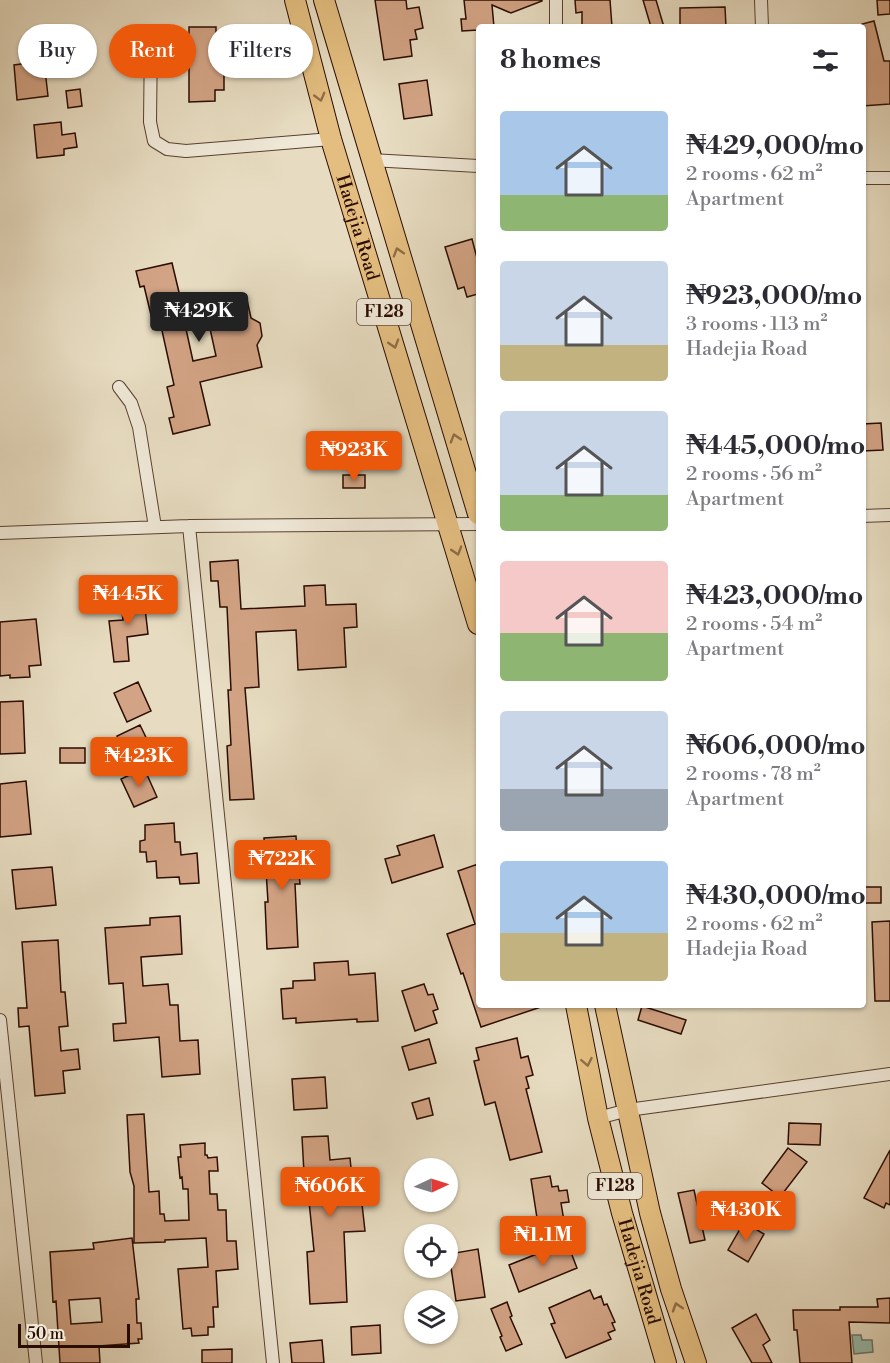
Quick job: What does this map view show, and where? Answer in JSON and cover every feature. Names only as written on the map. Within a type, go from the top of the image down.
[{"type":"main road","name":"Hadejia Road","points":[[295,0],[332,139],[476,617]]},
{"type":"main road","name":"Hadejia Road","points":[[324,0],[476,507]]},
{"type":"main road","name":"Hadejia Road","points":[[577,1008],[598,1118],[637,1268],[666,1363]]},
{"type":"main road","name":"Hadejia Road","points":[[607,1008],[650,1213],[671,1289],[696,1363]]},
{"type":"street","points":[[555,24],[556,0]]},
{"type":"street","points":[[762,0],[762,24]]},
{"type":"street","points":[[151,78],[150,122],[154,141],[167,149],[186,151],[332,139]]},
{"type":"street","points":[[371,160],[476,166]]},
{"type":"street","points":[[866,178],[890,178]]},
{"type":"street","points":[[119,387],[131,403],[139,427],[155,527]]},
{"type":"street","points":[[866,516],[890,515]]},
{"type":"street","points":[[0,532],[189,526],[476,524]]},
{"type":"street","points":[[189,526],[273,1363]]},
{"type":"street","points":[[0,1020],[36,1363]]},
{"type":"street","points":[[598,1118],[628,1110],[890,1074]]},
{"type":"shaded area","points":[[852,1335],[861,1335],[862,1340],[872,1340],[873,1352],[854,1354]]},
{"type":"building","points":[[375,0],[406,0],[407,9],[419,7],[423,28],[415,30],[417,39],[410,40],[412,56],[384,60]]},
{"type":"building","points":[[464,0],[542,0],[511,13],[492,5],[494,24],[476,24],[476,30],[462,31],[461,19],[466,19]]},
{"type":"building","points":[[575,0],[610,0],[612,24],[582,24],[582,12],[576,13]]},
{"type":"building","points":[[643,0],[656,0],[663,24],[650,24]]},
{"type":"building","points":[[877,0],[890,0],[890,14],[878,15]]},
{"type":"building","points":[[725,7],[726,24],[680,24],[680,8]]},
{"type":"building","points":[[874,21],[884,61],[890,61],[890,104],[866,106],[866,24],[862,24]]},
{"type":"building","points":[[196,27],[208,27],[208,78],[224,78],[224,90],[215,90],[215,101],[189,102],[189,78],[196,78]]},
{"type":"building","points":[[18,64],[18,78],[46,78],[48,96],[17,100],[14,65]]},
{"type":"building","points":[[427,80],[432,115],[404,119],[399,84]]},
{"type":"building","points":[[80,89],[82,106],[68,108],[66,91]]},
{"type":"building","points":[[61,122],[62,135],[75,133],[77,147],[64,149],[64,155],[37,158],[34,125]]},
{"type":"building","points":[[472,239],[476,254],[476,295],[467,297],[464,287],[458,289],[445,247]]},
{"type":"building","points":[[172,263],[183,309],[246,295],[251,318],[260,323],[262,336],[257,345],[262,367],[200,382],[210,425],[173,434],[169,418],[174,417],[167,387],[174,385],[159,317],[152,319],[144,286],[140,287],[136,271]],"holes":[[[209,324],[216,356],[193,361],[186,329]]]},
{"type":"building","points":[[881,423],[883,450],[866,451],[866,424]]},
{"type":"building","points":[[343,475],[365,475],[365,488],[343,488]]},
{"type":"building","points":[[238,560],[241,609],[305,606],[304,586],[325,585],[326,605],[356,604],[357,627],[344,628],[346,667],[298,670],[296,630],[256,632],[259,687],[245,688],[254,799],[230,800],[227,746],[231,745],[228,690],[231,690],[227,607],[220,607],[218,581],[211,581],[210,562]]},
{"type":"building","points":[[136,593],[137,600],[144,599],[148,634],[127,637],[129,661],[114,662],[109,621],[123,620],[120,595]]},
{"type":"building","points":[[36,619],[41,665],[29,666],[30,677],[0,676],[0,622]]},
{"type":"building","points":[[138,682],[151,711],[127,722],[114,693]]},
{"type":"building","points":[[23,701],[25,753],[0,754],[0,702]]},
{"type":"building","points":[[140,725],[154,754],[130,765],[117,736]]},
{"type":"building","points":[[60,748],[85,748],[85,763],[60,763]]},
{"type":"building","points":[[144,768],[157,797],[134,807],[121,779]]},
{"type":"building","points":[[26,781],[31,834],[0,837],[0,784]]},
{"type":"building","points":[[174,823],[175,842],[180,842],[181,855],[197,853],[199,883],[180,884],[179,877],[157,878],[156,861],[147,862],[146,852],[140,852],[140,841],[145,840],[145,825]]},
{"type":"building","points":[[434,835],[443,867],[392,883],[385,859],[400,855],[397,846]]},
{"type":"building","points":[[296,836],[297,851],[303,850],[304,863],[298,863],[300,884],[295,884],[298,947],[267,949],[265,902],[268,902],[264,838]]},
{"type":"building","points":[[476,865],[476,1008],[538,1008],[481,1027],[447,934],[475,924],[458,871]]},
{"type":"building","points":[[52,867],[56,905],[16,909],[12,870]]},
{"type":"building","points":[[866,887],[881,887],[881,903],[866,903]]},
{"type":"building","points":[[180,916],[182,954],[141,957],[143,986],[168,984],[170,1005],[178,1005],[180,1041],[198,1040],[200,1074],[162,1077],[159,1037],[114,1041],[113,1024],[126,1023],[123,983],[109,984],[105,928],[150,925],[150,918]]},
{"type":"building","points":[[890,921],[890,1001],[875,1001],[872,922]]},
{"type":"building","points":[[58,940],[61,992],[65,992],[68,1026],[59,1027],[61,1051],[78,1049],[80,1069],[63,1071],[65,1093],[35,1096],[29,1026],[19,1027],[18,1008],[27,1008],[22,942]]},
{"type":"building","points":[[348,961],[349,975],[375,973],[378,1021],[357,1022],[357,1019],[296,1023],[296,1018],[283,1019],[281,989],[293,988],[293,981],[315,980],[314,963]]},
{"type":"building","points":[[424,984],[428,995],[433,994],[438,1009],[433,1011],[437,1023],[415,1031],[402,991]]},
{"type":"building","points":[[641,1008],[648,1008],[686,1020],[681,1034],[638,1020]]},
{"type":"building","points":[[517,1038],[521,1058],[528,1056],[533,1075],[526,1077],[529,1088],[526,1089],[542,1152],[510,1160],[495,1102],[485,1105],[474,1061],[479,1060],[476,1048]]},
{"type":"building","points":[[429,1039],[436,1063],[409,1070],[402,1047]]},
{"type":"building","points":[[325,1077],[327,1108],[294,1110],[292,1079]]},
{"type":"building","points":[[429,1098],[433,1115],[417,1119],[412,1103]]},
{"type":"building","points":[[144,1114],[149,1192],[159,1191],[160,1214],[164,1214],[165,1221],[189,1220],[188,1189],[183,1189],[182,1177],[180,1178],[178,1157],[181,1157],[180,1145],[205,1143],[205,1155],[208,1158],[217,1157],[218,1171],[209,1171],[210,1194],[217,1194],[218,1210],[226,1210],[227,1241],[236,1241],[238,1269],[216,1271],[218,1307],[213,1307],[214,1327],[208,1327],[208,1335],[192,1336],[191,1328],[183,1329],[178,1269],[208,1267],[206,1238],[134,1243],[134,1186],[130,1172],[127,1115]]},
{"type":"building","points":[[789,1123],[821,1124],[820,1145],[788,1144]]},
{"type":"building","points":[[328,1136],[330,1160],[350,1158],[351,1168],[358,1168],[365,1231],[344,1232],[347,1302],[310,1304],[307,1252],[314,1251],[308,1191],[305,1191],[302,1137]]},
{"type":"building","points":[[788,1148],[807,1162],[780,1197],[762,1183]]},
{"type":"building","points":[[890,1150],[890,1205],[886,1203],[884,1208],[864,1198]]},
{"type":"building","points":[[550,1176],[552,1187],[558,1186],[559,1191],[567,1190],[569,1202],[561,1203],[565,1227],[539,1231],[531,1179]]},
{"type":"building","points":[[694,1190],[705,1240],[690,1243],[678,1193]]},
{"type":"building","points":[[744,1222],[764,1234],[748,1262],[728,1250]]},
{"type":"building","points":[[132,1238],[139,1299],[136,1299],[137,1323],[141,1323],[142,1339],[138,1339],[139,1343],[99,1346],[100,1363],[60,1363],[50,1252],[94,1249],[93,1243]],"holes":[[[100,1298],[102,1322],[71,1324],[69,1300]]]},
{"type":"building","points":[[567,1242],[577,1268],[519,1292],[509,1265]]},
{"type":"building","points":[[478,1249],[485,1297],[458,1301],[458,1290],[454,1290],[453,1278],[458,1278],[458,1252]]},
{"type":"building","points":[[590,1290],[594,1299],[601,1296],[604,1305],[607,1304],[615,1322],[612,1323],[615,1330],[608,1333],[611,1339],[566,1358],[551,1324],[555,1323],[549,1308]]},
{"type":"building","points":[[890,1298],[890,1323],[849,1322],[852,1363],[800,1363],[793,1310],[878,1307],[877,1299]]},
{"type":"building","points":[[507,1302],[512,1316],[510,1317],[522,1344],[506,1351],[491,1309]]},
{"type":"building","points":[[756,1314],[770,1340],[763,1345],[772,1363],[752,1363],[732,1328]]},
{"type":"building","points":[[380,1325],[381,1353],[352,1355],[351,1327]]},
{"type":"building","points":[[322,1340],[324,1363],[292,1363],[290,1343]]},
{"type":"building","points":[[232,1349],[232,1363],[202,1363],[202,1350]]}]
